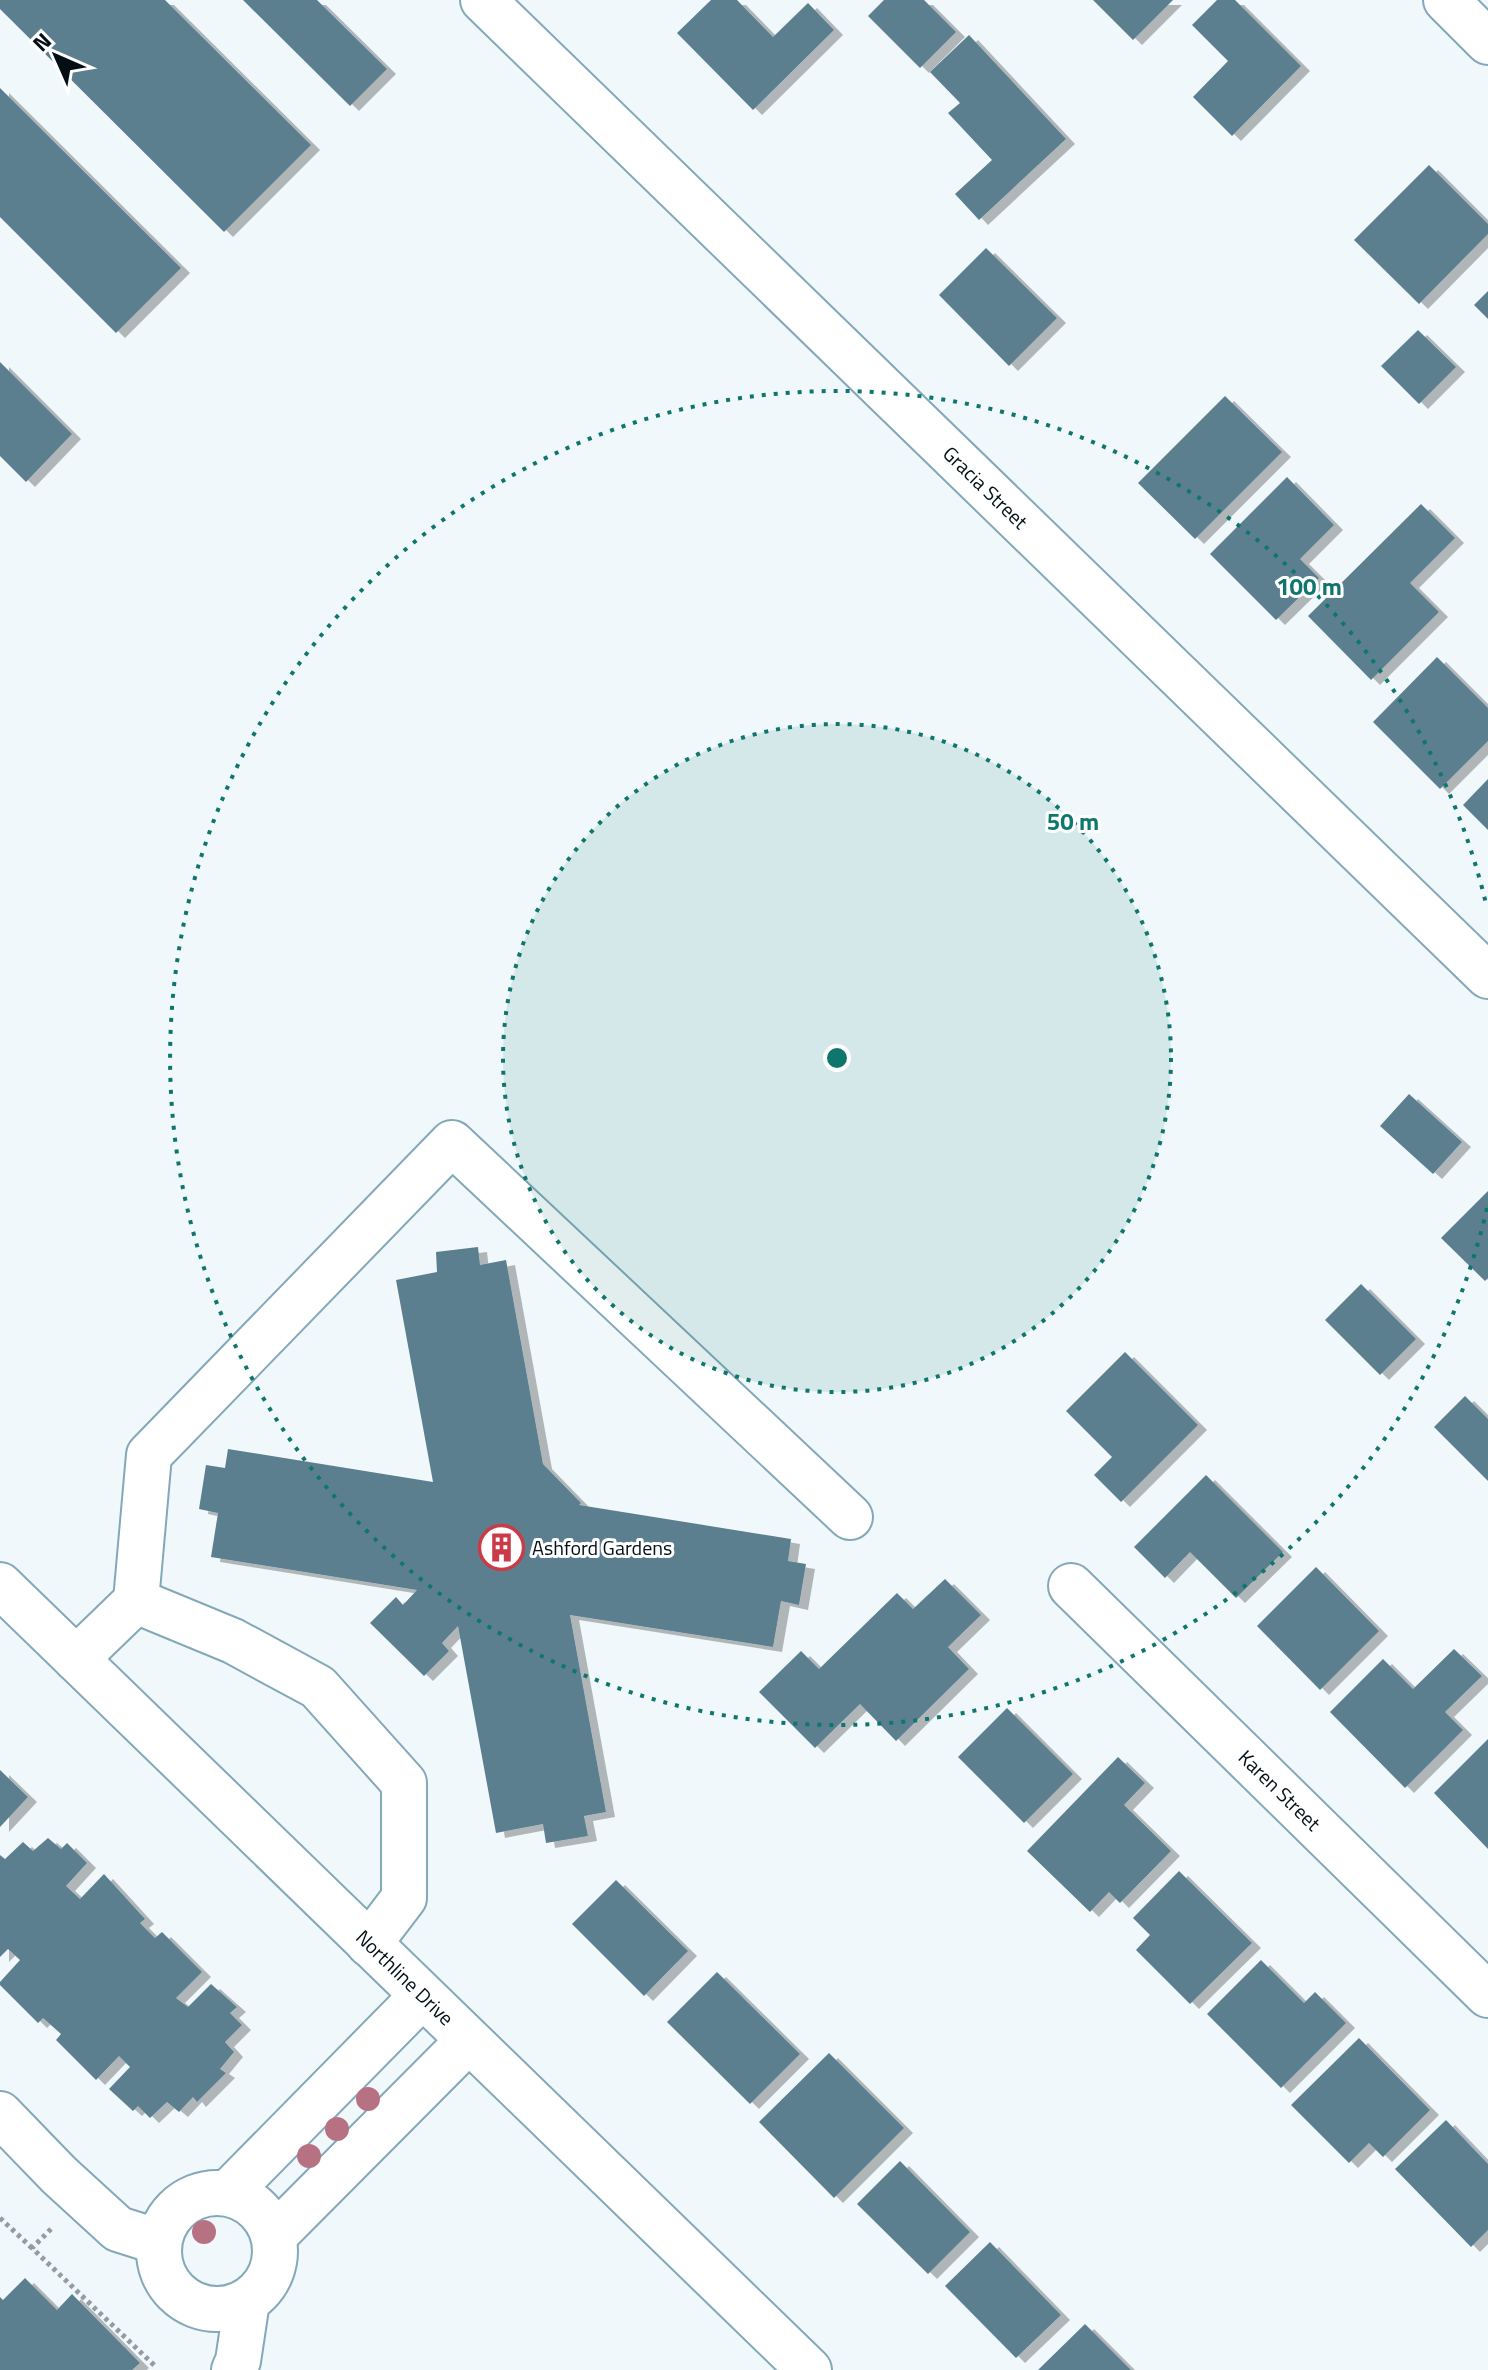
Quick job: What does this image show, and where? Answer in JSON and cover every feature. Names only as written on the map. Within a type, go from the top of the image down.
[{"type":"street","name":"Gracia Street","points":[[483,0],[1488,976]]},
{"type":"street","points":[[1448,1],[1488,42]]},
{"type":"street","points":[[76,1659],[136,1601],[149,1455],[452,1143],[850,1517]]},
{"type":"street","name":"Karen Street","points":[[1071,1586],[1488,1995]]},
{"type":"street","name":"Northline Drive","points":[[5,1601],[76,1659],[421,1997],[809,2370]]},
{"type":"street","points":[[136,1601],[233,1641],[318,1687],[404,1783],[404,1898],[369,1944]]},
{"type":"street","points":[[228,2193],[421,1997]]},
{"type":"street","points":[[274,2236],[468,2041]]},
{"type":"street","points":[[0,2114],[118,2229],[159,2242]]},
{"type":"street","points":[[209,2193],[228,2193],[244,2198],[257,2208],[274,2236],[275,2255],[271,2273],[261,2289],[247,2301],[229,2308],[211,2309],[192,2304],[177,2293],[159,2261],[159,2242],[165,2224],[176,2209],[192,2198],[209,2193]]},
{"type":"street","points":[[234,2370],[247,2301]]},
{"type":"path","points":[[32,2248],[83,2197]]},
{"type":"path","points":[[0,2218],[155,2366]]},
{"type":"building","points":[[0,0],[165,0],[311,145],[224,232],[0,9]]},
{"type":"building","points":[[243,0],[317,0],[387,69],[350,106]]},
{"type":"building","points":[[711,0],[737,0],[773,37],[808,3],[834,30],[753,110],[677,33]]},
{"type":"building","points":[[884,0],[924,0],[956,32],[920,68],[868,16]]},
{"type":"building","points":[[1093,0],[1173,0],[1133,40]]},
{"type":"building","points":[[1217,0],[1235,0],[1301,66],[1232,136],[1193,97],[1228,61],[1192,25]]},
{"type":"building","points":[[969,35],[1066,139],[979,220],[955,194],[992,160],[948,113],[960,103],[930,72]]},
{"type":"building","points":[[0,88],[181,268],[116,333],[0,217]]},
{"type":"building","points":[[1429,165],[1488,224],[1488,234],[1419,304],[1354,240]]},
{"type":"building","points":[[986,248],[1057,318],[1009,366],[939,295]]},
{"type":"building","points":[[1488,291],[1488,319],[1474,305]]},
{"type":"building","points":[[1418,330],[1456,367],[1419,404],[1381,366]]},
{"type":"building","points":[[0,362],[72,434],[26,482],[0,456]]},
{"type":"building","points":[[1225,396],[1282,452],[1195,539],[1138,483]]},
{"type":"building","points":[[1287,477],[1334,525],[1300,559],[1319,578],[1276,620],[1210,554]]},
{"type":"building","points":[[1421,504],[1455,538],[1410,583],[1439,612],[1371,680],[1308,616]]},
{"type":"building","points":[[1437,657],[1488,708],[1488,741],[1440,789],[1373,722]]},
{"type":"building","points":[[1488,779],[1488,830],[1463,805]]},
{"type":"building","points":[[1409,1094],[1462,1142],[1433,1174],[1380,1126]]},
{"type":"building","points":[[1488,1191],[1488,1278],[1485,1281],[1441,1238]]},
{"type":"building","name":"Ashford Gardens","points":[[478,1247],[480,1265],[506,1260],[543,1464],[581,1503],[579,1505],[791,1539],[788,1561],[806,1564],[799,1605],[781,1601],[773,1647],[570,1615],[606,1812],[584,1816],[588,1836],[546,1843],[543,1824],[496,1833],[458,1626],[442,1643],[449,1651],[424,1676],[370,1623],[396,1597],[403,1605],[417,1590],[211,1557],[218,1513],[199,1509],[206,1465],[225,1468],[228,1449],[433,1482],[396,1280],[437,1272],[436,1252]]},
{"type":"building","points":[[1361,1284],[1416,1339],[1380,1375],[1325,1320]]},
{"type":"building","points":[[1125,1352],[1198,1425],[1121,1502],[1094,1475],[1112,1457],[1066,1411]]},
{"type":"building","points":[[1465,1396],[1488,1419],[1488,1481],[1434,1427]]},
{"type":"building","points":[[1206,1475],[1283,1552],[1236,1598],[1190,1552],[1165,1578],[1134,1547]]},
{"type":"building","points":[[1316,1567],[1379,1631],[1320,1690],[1257,1626]]},
{"type":"building","points":[[945,1579],[981,1615],[948,1647],[969,1669],[896,1741],[860,1704],[815,1748],[759,1692],[801,1651],[819,1669],[897,1593],[913,1609]]},
{"type":"building","points":[[1454,1649],[1482,1676],[1445,1712],[1463,1730],[1405,1788],[1330,1712],[1383,1659],[1413,1689]]},
{"type":"building","points":[[1007,1708],[1073,1774],[1024,1823],[958,1757]]},
{"type":"building","points":[[1488,1739],[1488,1849],[1434,1793]]},
{"type":"building","points":[[1118,1757],[1145,1783],[1124,1805],[1171,1851],[1120,1903],[1109,1892],[1090,1912],[1027,1851]]},
{"type":"building","points":[[0,1770],[28,1797],[0,1827]]},
{"type":"building","points":[[48,1838],[61,1849],[67,1843],[87,1863],[66,1886],[80,1899],[104,1874],[145,1919],[140,1923],[155,1938],[162,1932],[202,1972],[176,1998],[188,2007],[211,1984],[237,2007],[230,2013],[242,2025],[225,2042],[234,2052],[220,2069],[226,2073],[197,2102],[193,2097],[179,2112],[167,2102],[150,2118],[138,2106],[133,2111],[109,2089],[130,2067],[119,2056],[96,2080],[56,2040],[61,2034],[43,2018],[38,2023],[0,1985],[20,1960],[8,1949],[0,1957],[0,1855],[5,1859],[23,1842],[33,1851]]},
{"type":"building","points":[[1179,1871],[1252,1943],[1190,2004],[1136,1950],[1150,1935],[1133,1918]]},
{"type":"building","points":[[616,1880],[688,1951],[644,1996],[572,1924]]},
{"type":"building","points":[[1261,1960],[1304,2003],[1315,1992],[1346,2023],[1281,2088],[1207,2014]]},
{"type":"building","points":[[717,1972],[800,2054],[750,2104],[667,2022]]},
{"type":"building","points":[[1359,2038],[1430,2110],[1383,2157],[1369,2143],[1349,2163],[1291,2105]]},
{"type":"building","points":[[829,2053],[904,2128],[834,2198],[759,2122]]},
{"type":"building","points":[[1446,2120],[1488,2164],[1488,2230],[1471,2247],[1395,2169]]},
{"type":"building","points":[[900,2161],[970,2232],[928,2274],[857,2204]]},
{"type":"building","points":[[990,2242],[1061,2315],[1016,2358],[945,2286]]},
{"type":"building","points":[[25,2278],[57,2310],[72,2294],[140,2363],[132,2370],[0,2370],[0,2297],[3,2300]]},
{"type":"building","points":[[1085,2324],[1131,2370],[1038,2370]]},
{"type":"place","name":"Ashford Gardens","points":[[501,1548]]}]
